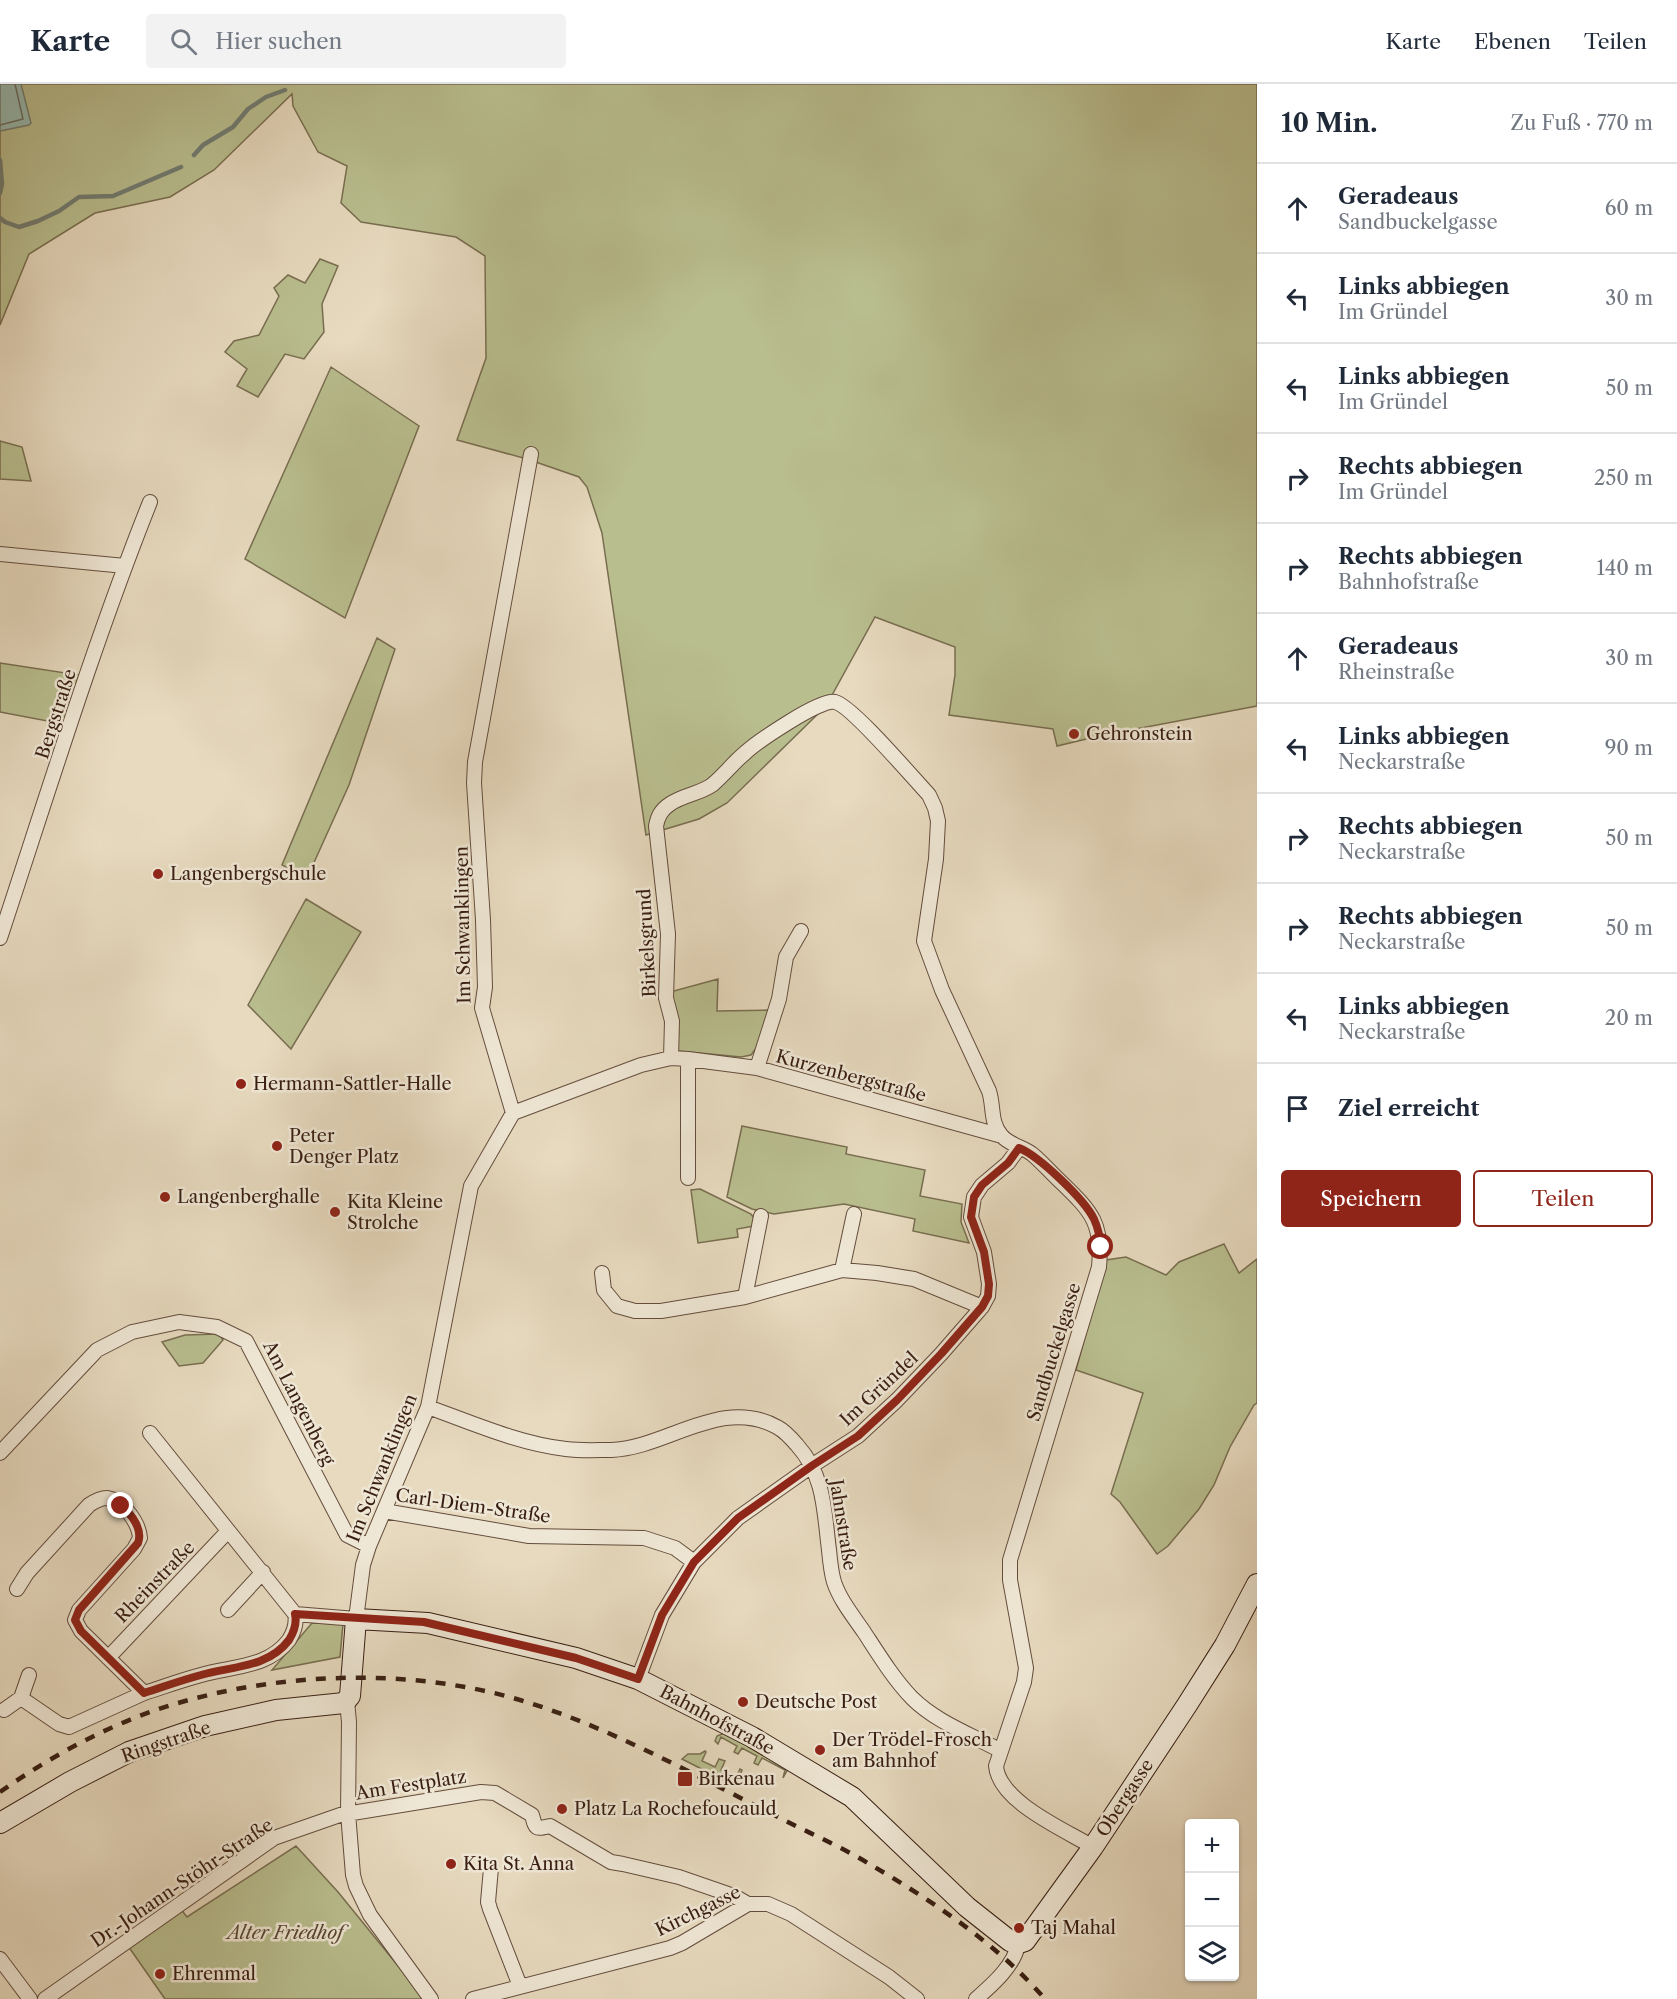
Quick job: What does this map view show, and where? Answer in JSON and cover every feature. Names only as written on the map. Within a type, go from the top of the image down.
[{"type":"main road","name":"Obergasse","points":[[1018,1944],[1025,1941],[1093,1847],[1226,1645],[1257,1584]]},
{"type":"main road","name":"Bahnhofstraße","points":[[356,1619],[428,1623],[576,1658],[638,1679],[761,1742],[852,1797],[967,1907],[1010,1941],[1018,1944]]},
{"type":"main road","points":[[347,1701],[356,1619]]},
{"type":"main road","name":"Ringstraße","points":[[0,1823],[70,1782],[129,1752],[205,1726],[276,1710],[341,1704],[347,1701]]},
{"type":"street","name":"Im Schwanklingen","points":[[356,1619],[363,1565],[369,1546],[428,1407],[471,1186],[513,1113],[482,1008],[483,920],[474,783],[475,762],[531,454]]},
{"type":"street","name":"Bergstraße","points":[[0,938],[125,566],[150,502]]},
{"type":"street","points":[[0,554],[125,566]]},
{"type":"street","name":"Birkelsgrund","points":[[671,1058],[672,1021],[666,998],[668,934],[656,826],[659,814],[671,803],[700,792],[711,785],[761,740],[812,708],[830,701],[837,702],[857,718],[929,795],[935,808],[938,821],[936,859],[924,940],[942,990],[989,1091],[993,1104],[994,1124],[1002,1136]]},
{"type":"street","points":[[757,1068],[779,999],[786,957],[801,932]]},
{"type":"street","name":"Kurzenbergstraße","points":[[513,1113],[641,1065],[671,1058],[757,1068],[1002,1136]]},
{"type":"street","points":[[688,1059],[688,1178]]},
{"type":"street","name":"Sandbuckelgasse","points":[[1002,1136],[1031,1153],[1082,1202],[1096,1226],[1101,1247],[1099,1267],[1010,1560],[1010,1580],[1026,1668],[1024,1682],[996,1771],[1015,1800],[1093,1847]]},
{"type":"street","name":"Im Gründel","points":[[638,1679],[662,1615],[694,1562],[738,1518],[858,1436],[897,1400],[982,1307],[988,1296],[989,1284],[984,1252],[971,1217],[974,1197],[982,1185],[1008,1163],[1019,1148]]},
{"type":"street","points":[[842,1270],[854,1214]]},
{"type":"street","points":[[745,1297],[761,1216]]},
{"type":"street","points":[[602,1273],[603,1290],[616,1306],[635,1311],[661,1311],[745,1297],[842,1270],[914,1279],[982,1307]]},
{"type":"street","name":"Am Langenberg","points":[[0,1454],[97,1350],[132,1332],[179,1322],[217,1327],[246,1341],[347,1535],[369,1546]]},
{"type":"street","name":"Jahnstraße","points":[[428,1407],[505,1436],[566,1449],[629,1448],[710,1420],[753,1418],[780,1428],[813,1465],[822,1492],[832,1572],[838,1590],[848,1609],[896,1680],[914,1699],[936,1716],[1001,1751]]},
{"type":"street","points":[[21,1698],[58,1724],[69,1726],[144,1693],[202,1674],[259,1662],[280,1649],[296,1626],[295,1614],[150,1432]]},
{"type":"street","points":[[16,1590],[27,1573],[89,1505],[106,1498],[117,1503],[129,1514],[137,1526],[140,1538],[134,1549],[79,1610],[75,1620],[81,1631],[144,1693]]},
{"type":"street","name":"Carl-Diem-Straße","points":[[384,1511],[529,1536],[644,1539],[675,1548],[694,1562]]},
{"type":"street","name":"Rheinstraße","points":[[108,1658],[228,1531]]},
{"type":"street","points":[[228,1610],[263,1572]]},
{"type":"street","points":[[295,1614],[356,1619]]},
{"type":"street","points":[[4,1710],[21,1698],[29,1675]]},
{"type":"street","points":[[347,1701],[349,1722],[348,1813],[353,1875],[359,1896],[370,1916],[431,1999]]},
{"type":"street","name":"Am Festplatz","points":[[348,1813],[481,1792],[495,1793],[532,1815],[536,1827],[540,1829],[550,1826],[611,1862],[678,1877],[734,1896],[748,1904]]},
{"type":"street","name":"Dr.-Johann-Stöhr-Straße","points":[[45,1999],[274,1838],[348,1813]]},
{"type":"street","points":[[491,1868],[488,1902],[520,1986]]},
{"type":"street","name":"Kirchgasse","points":[[473,1999],[670,1948],[748,1904],[768,1904],[790,1914],[898,1983],[917,1999]]},
{"type":"street","name":"Obergasse","points":[[976,1999],[1001,1973],[1017,1952],[1018,1944]]},
{"type":"street","points":[[0,1959],[30,1999]]},
{"type":"green space","points":[[0,84],[1257,84],[1257,706],[1057,746],[1053,729],[949,715],[955,675],[955,647],[875,617],[826,706],[727,803],[699,819],[646,835],[602,533],[587,487],[579,477],[527,459],[457,440],[486,358],[485,256],[456,237],[361,222],[341,203],[347,166],[318,152],[293,106],[292,94],[214,170],[170,197],[95,213],[29,254],[0,325]]},
{"type":"green space","points":[[320,259],[338,266],[322,304],[324,332],[304,359],[285,354],[258,397],[237,386],[247,369],[225,352],[234,341],[259,335],[279,296],[274,288],[288,275],[305,283]]},
{"type":"green space","points":[[331,367],[419,426],[345,618],[245,559]]},
{"type":"green space","points":[[0,441],[22,447],[31,481],[0,479]]},
{"type":"green space","points":[[377,638],[395,649],[349,785],[307,878],[282,865]]},
{"type":"green space","points":[[0,663],[79,675],[63,724],[0,712]]},
{"type":"green space","points":[[306,899],[361,932],[291,1049],[248,1005]]},
{"type":"green space","points":[[718,979],[717,1011],[771,1010],[757,1047],[751,1055],[741,1057],[678,1051],[670,992]]},
{"type":"green space","points":[[742,1126],[847,1147],[846,1154],[925,1170],[920,1196],[962,1204],[961,1222],[969,1243],[913,1231],[915,1219],[844,1204],[774,1214],[752,1209],[727,1197]]},
{"type":"green space","points":[[700,1189],[751,1214],[756,1221],[754,1226],[737,1229],[738,1237],[698,1243],[691,1190]]},
{"type":"green space","points":[[1224,1244],[1239,1273],[1257,1259],[1257,1403],[1230,1447],[1214,1485],[1199,1509],[1168,1546],[1157,1554],[1120,1502],[1111,1494],[1143,1393],[1076,1370],[1106,1260],[1126,1257],[1166,1275],[1179,1262]]},
{"type":"green space","points":[[219,1334],[223,1340],[203,1363],[179,1366],[162,1342],[185,1335]]},
{"type":"green space","points":[[312,1623],[343,1624],[340,1657],[272,1670]]},
{"type":"green space","points":[[724,1733],[789,1767],[783,1778],[785,1770],[762,1758],[758,1765],[754,1763],[757,1756],[742,1748],[738,1754],[734,1752],[737,1746],[721,1737],[718,1744],[715,1741],[717,1736]]},
{"type":"green space","points":[[705,1751],[702,1761],[715,1767],[719,1759],[725,1761],[721,1770],[736,1778],[740,1769],[742,1770],[735,1786],[682,1759],[688,1754],[700,1754]]},
{"type":"green space","name":"Alter Friedhof","points":[[296,1846],[338,1892],[425,1999],[165,1999],[128,1946],[180,1908],[187,1917]]},
{"type":"water","points":[[0,84],[21,84],[31,123],[29,125],[0,131]]},
{"type":"waterway","points":[[194,155],[203,145],[233,127],[248,109],[266,97],[285,90]]},
{"type":"waterway","points":[[0,160],[2,184],[0,193]]},
{"type":"waterway","points":[[0,218],[19,227],[59,211],[79,197],[113,196],[181,167]]},
{"type":"railway","points":[[0,1792],[55,1757],[113,1727],[153,1711],[242,1688],[289,1681],[384,1678],[476,1689],[553,1711],[619,1738],[849,1852],[895,1879],[964,1925],[1006,1960],[1045,1999]]},
{"type":"place","name":"Gehronstein","points":[[1074,734]]},
{"type":"place","name":"Langenbergschule","points":[[158,874]]},
{"type":"place","name":"Hermann-Sattler-Halle","points":[[241,1084]]},
{"type":"place","name":"Peter Denger Platz","points":[[277,1146]]},
{"type":"place","name":"Langenberghalle","points":[[165,1197]]},
{"type":"place","name":"Kita Kleine Strolche","points":[[335,1212]]},
{"type":"place","name":"Deutsche Post","points":[[743,1702]]},
{"type":"place","name":"Der Trödel-Frosch am Bahnhof","points":[[820,1750]]},
{"type":"place","name":"Birkenau","points":[[685,1779]]},
{"type":"place","name":"Platz La Rochefoucauld","points":[[562,1809]]},
{"type":"place","name":"Kita St. Anna","points":[[451,1864]]},
{"type":"place","name":"Taj Mahal","points":[[1019,1928]]},
{"type":"place","name":"Ehrenmal","points":[[160,1974]]},
{"type":"route","points":[[121,1506],[126,1509],[140,1532],[138,1543],[79,1610],[75,1620],[81,1631],[144,1693],[202,1674],[259,1662],[270,1657],[291,1636],[296,1626],[295,1614],[424,1622],[576,1658],[638,1679],[662,1615],[694,1562],[738,1518],[858,1436],[897,1400],[982,1307],[988,1296],[989,1284],[984,1252],[971,1217],[974,1197],[982,1185],[1008,1163],[1019,1148],[1031,1153],[1082,1202],[1099,1233],[1101,1247]]}]
